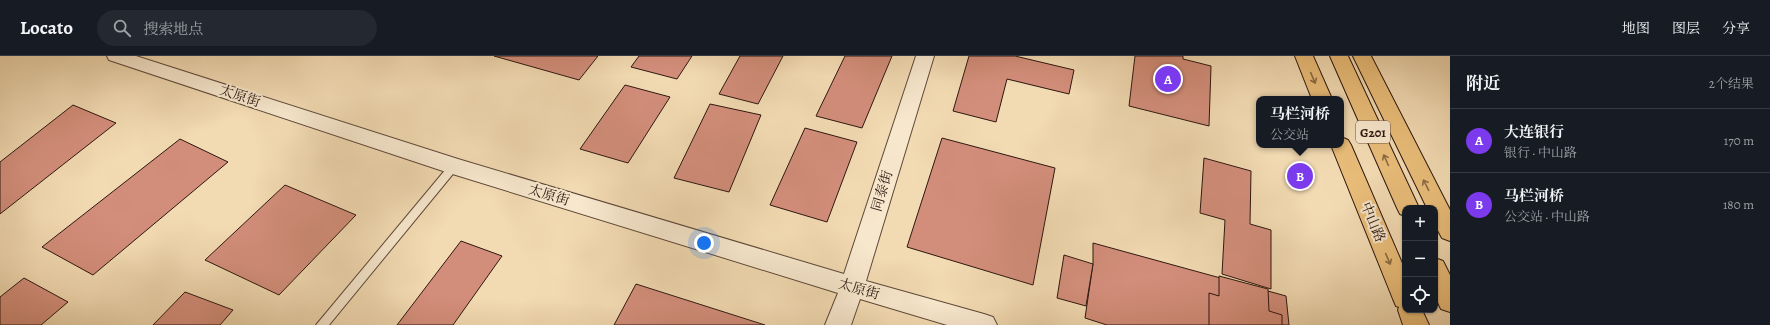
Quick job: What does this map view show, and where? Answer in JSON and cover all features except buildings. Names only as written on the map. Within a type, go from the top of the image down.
[{"type":"main road","points":[[1304,56],[1321,96]]},
{"type":"main road","name":"G201","points":[[1339,56],[1407,205]]},
{"type":"main road","points":[[1362,56],[1450,232]]},
{"type":"main road","name":"中山路","points":[[1342,148],[1402,292]]},
{"type":"main road","points":[[1438,275],[1450,302]]},
{"type":"main road","points":[[1411,313],[1416,325]]},
{"type":"street","name":"太原街","points":[[116,56],[454,166],[852,287],[984,325]]},
{"type":"street","name":"同泰街","points":[[838,325],[852,287],[925,56]]},
{"type":"lane","points":[[322,325],[454,166]]},
{"type":"place","name":"大连银行","points":[[1168,79]]},
{"type":"place","name":"马栏河桥","points":[[1300,176]]}]
